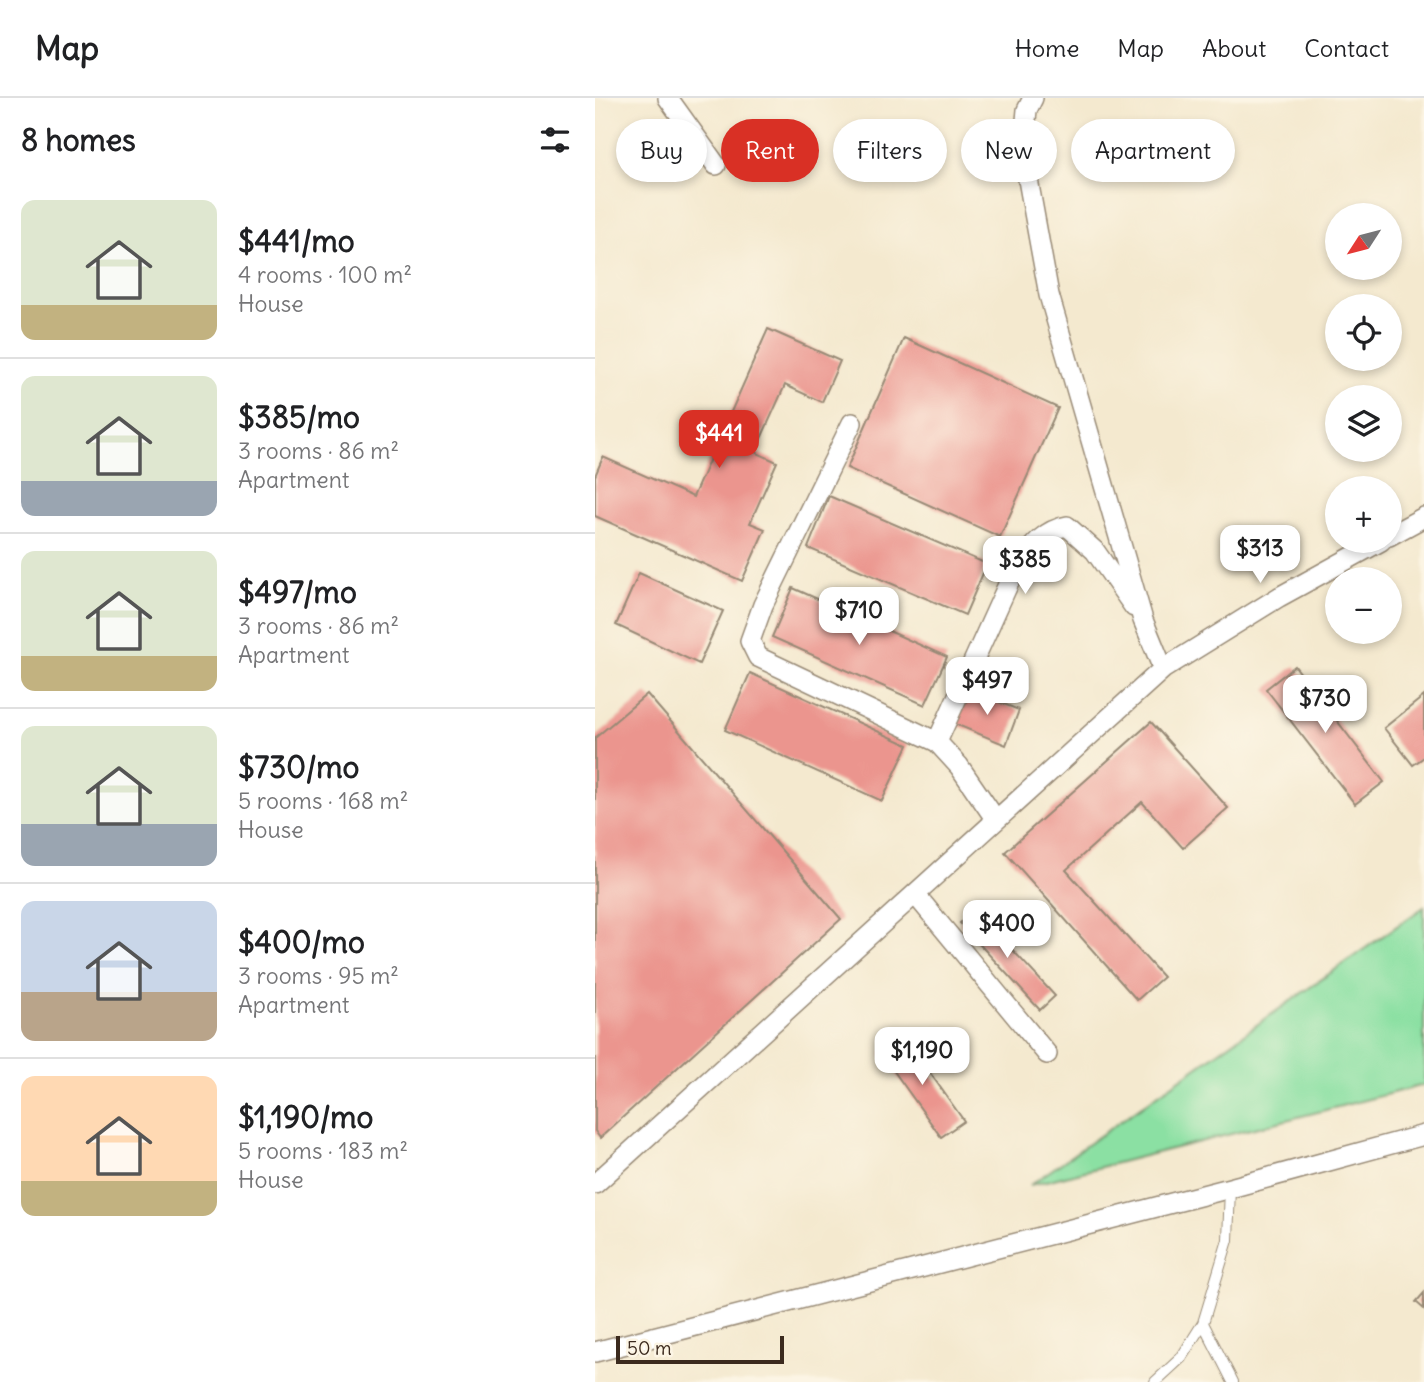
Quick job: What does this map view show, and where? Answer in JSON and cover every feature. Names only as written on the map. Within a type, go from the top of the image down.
[{"type":"street","points":[[668,98],[716,165]]},
{"type":"street","points":[[1033,98],[1027,110],[1023,152],[1049,295],[1143,620],[1163,669]]},
{"type":"street","points":[[852,423],[763,605],[750,641],[758,657],[937,742],[959,766],[996,820]]},
{"type":"street","points":[[1402,529],[1424,517]]},
{"type":"street","points":[[937,742],[1016,566],[1035,543],[1053,528],[1067,526],[1095,551],[1143,620]]},
{"type":"street","points":[[595,1184],[1163,669],[1279,597],[1359,553]]},
{"type":"street","points":[[915,894],[1047,1054]]},
{"type":"street","points":[[595,1352],[1230,1188],[1424,1135]]},
{"type":"lane","points":[[1155,1382],[1181,1358],[1203,1323],[1228,1240],[1230,1188]]},
{"type":"lane","points":[[1203,1323],[1233,1382]]},
{"type":"green space","points":[[1424,907],[1424,1085],[1030,1185]]},
{"type":"building","points":[[768,329],[840,361],[822,402],[785,385],[755,452],[777,462],[750,523],[765,529],[742,581],[595,516],[595,476],[603,457],[693,497]]},
{"type":"building","points":[[904,338],[1058,408],[1000,537],[847,468]]},
{"type":"building","points":[[829,496],[987,564],[965,615],[808,548]]},
{"type":"building","points":[[639,573],[723,611],[699,664],[616,625]]},
{"type":"building","points":[[793,588],[947,657],[925,705],[772,637]]},
{"type":"building","points":[[1295,666],[1384,782],[1355,804],[1266,689]]},
{"type":"building","points":[[750,673],[908,745],[882,801],[725,730]]},
{"type":"building","points":[[968,690],[1019,710],[1006,745],[955,724]]},
{"type":"building","points":[[647,694],[841,919],[600,1138],[595,1131],[595,738]]},
{"type":"building","points":[[1424,696],[1424,757],[1413,765],[1384,728]]},
{"type":"building","points":[[1151,722],[1228,808],[1183,848],[1142,802],[1066,870],[1163,977],[1137,1000],[1005,852]]},
{"type":"building","points":[[975,909],[1055,996],[1040,1010],[960,923]]},
{"type":"building","points":[[904,1036],[964,1121],[941,1137],[881,1053]]},
{"type":"building","points":[[1424,1293],[1424,1309],[1416,1302]]}]
